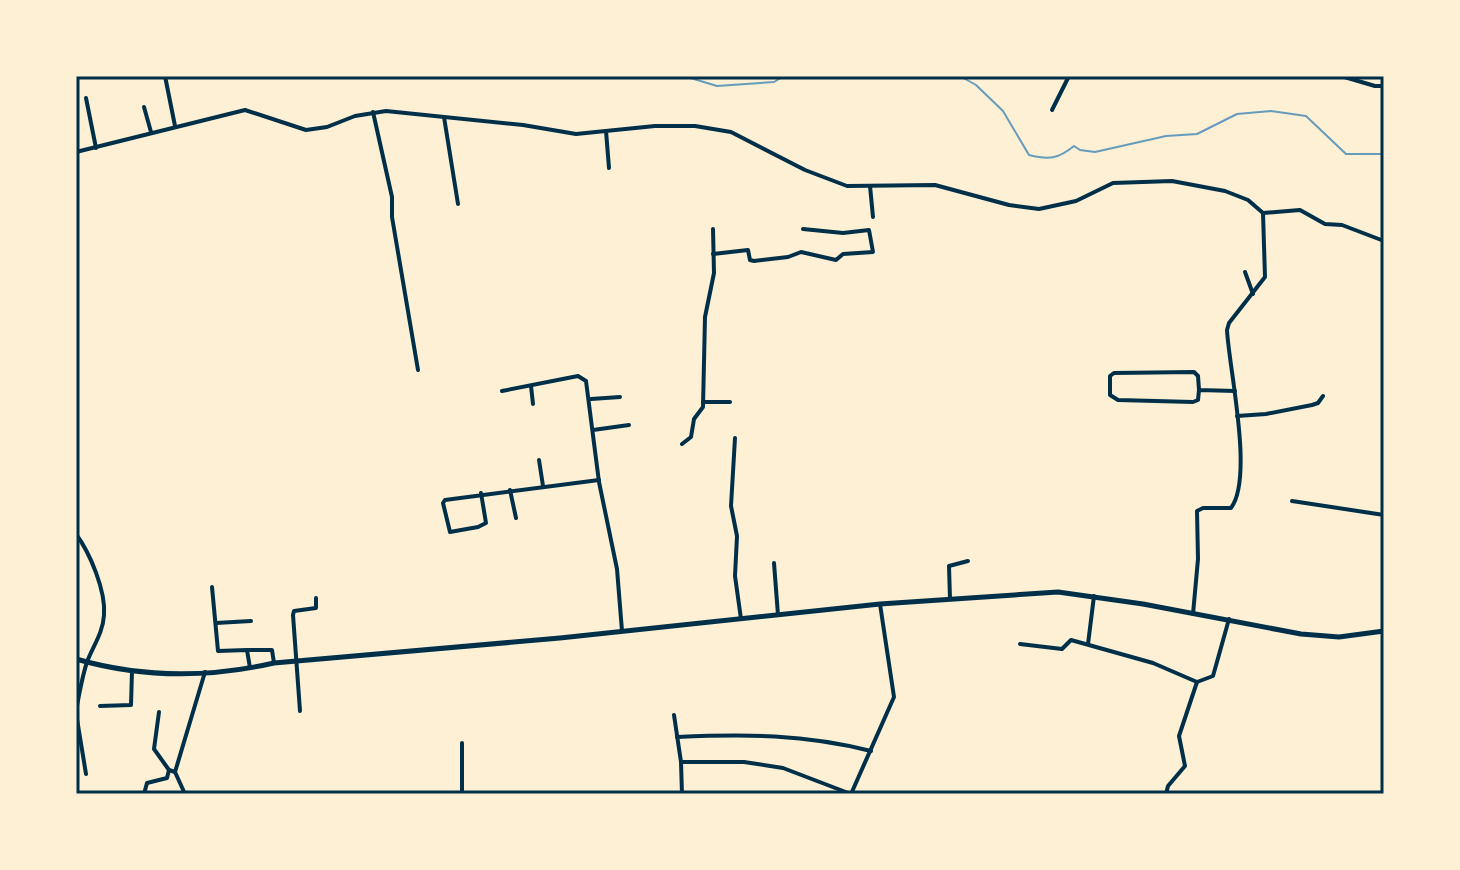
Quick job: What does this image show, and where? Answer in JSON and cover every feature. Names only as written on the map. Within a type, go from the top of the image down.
[{"type":"street","points":[[165,76],[175,126]]},
{"type":"street","points":[[1052,110],[1069,76]]},
{"type":"street","points":[[1341,76],[1384,86]]},
{"type":"street","points":[[86,98],[96,148]]},
{"type":"street","points":[[144,107],[151,132]]},
{"type":"street","points":[[76,152],[250,110],[306,130],[327,127],[373,112],[523,125],[576,134],[665,126],[724,129],[830,181],[847,186],[935,185],[1009,205],[1039,209],[1076,201],[1113,183],[1172,181],[1225,191],[1248,200],[1263,213],[1300,210],[1325,224],[1342,225],[1384,241]]},
{"type":"street","points":[[373,112],[392,197],[392,217],[418,370]]},
{"type":"street","points":[[444,117],[458,204]]},
{"type":"street","points":[[606,131],[609,168]]},
{"type":"street","points":[[870,186],[873,217]]},
{"type":"street","points":[[1193,614],[1198,559],[1197,514],[1203,508],[1227,509],[1235,502],[1239,471],[1237,416],[1228,326],[1265,279],[1263,213]]},
{"type":"street","points":[[682,444],[691,437],[694,419],[703,409],[705,317],[714,273],[713,229]]},
{"type":"street","points":[[713,254],[748,250],[750,260],[754,261],[788,257],[801,252],[836,260],[843,254],[873,252],[869,230],[843,233],[803,229]]},
{"type":"street","points":[[1245,272],[1253,294]]},
{"type":"street","points":[[1192,372],[1197,375],[1199,390],[1198,400],[1193,402],[1118,400],[1110,395],[1110,376],[1114,373],[1192,372]]},
{"type":"street","points":[[502,391],[583,377],[588,386],[599,480],[617,569],[622,631]]},
{"type":"street","points":[[531,386],[533,404]]},
{"type":"street","points":[[1199,390],[1235,391]]},
{"type":"street","points":[[1237,416],[1312,405],[1323,396]]},
{"type":"street","points":[[589,400],[620,397]]},
{"type":"street","points":[[703,402],[730,402]]},
{"type":"street","points":[[593,430],[629,425]]},
{"type":"street","points":[[735,438],[731,506],[737,536],[735,576],[741,619]]},
{"type":"street","points":[[539,460],[543,486]]},
{"type":"street","points":[[481,493],[486,523],[450,532],[444,501],[481,493],[599,480]]},
{"type":"street","points":[[510,490],[516,518]]},
{"type":"street","points":[[1292,501],[1384,515]]},
{"type":"street","points":[[76,534],[88,552],[104,602],[105,616],[87,663],[76,712],[86,774]]},
{"type":"street","points":[[950,599],[949,566],[968,561]]},
{"type":"street","points":[[774,563],[778,615]]},
{"type":"street","points":[[212,587],[218,651],[272,650],[274,663]]},
{"type":"street","points":[[76,659],[155,675],[205,672],[297,660],[880,604],[1058,592],[1321,637],[1347,637],[1384,631]]},
{"type":"street","points":[[1088,644],[1094,596]]},
{"type":"street","points":[[300,711],[294,611],[316,608],[316,598]]},
{"type":"street","points":[[681,762],[738,762],[783,768],[851,794],[894,697],[880,604]]},
{"type":"street","points":[[1020,644],[1059,649],[1071,640],[1153,663],[1197,682],[1213,676],[1229,619]]},
{"type":"street","points":[[216,623],[251,621]]},
{"type":"street","points":[[247,650],[250,668]]},
{"type":"street","points":[[100,706],[131,705],[132,670]]},
{"type":"street","points":[[185,794],[175,772],[205,672]]},
{"type":"street","points":[[1166,794],[1168,786],[1185,766],[1179,736],[1197,682]]},
{"type":"street","points":[[159,712],[159,731],[154,749],[169,770],[175,772]]},
{"type":"street","points":[[674,715],[682,794]]},
{"type":"street","points":[[677,737],[792,736],[871,751]]},
{"type":"street","points":[[462,743],[462,794]]},
{"type":"street","points":[[144,794],[147,783],[167,778],[169,770]]},
{"type":"waterway","points":[[684,76],[717,86],[774,82],[784,76]]},
{"type":"waterway","points":[[960,76],[976,85],[1003,111],[1029,155],[1036,157],[1058,156],[1074,146],[1095,152],[1166,136],[1197,134],[1237,114],[1271,111],[1306,116],[1346,154],[1384,154]]}]
